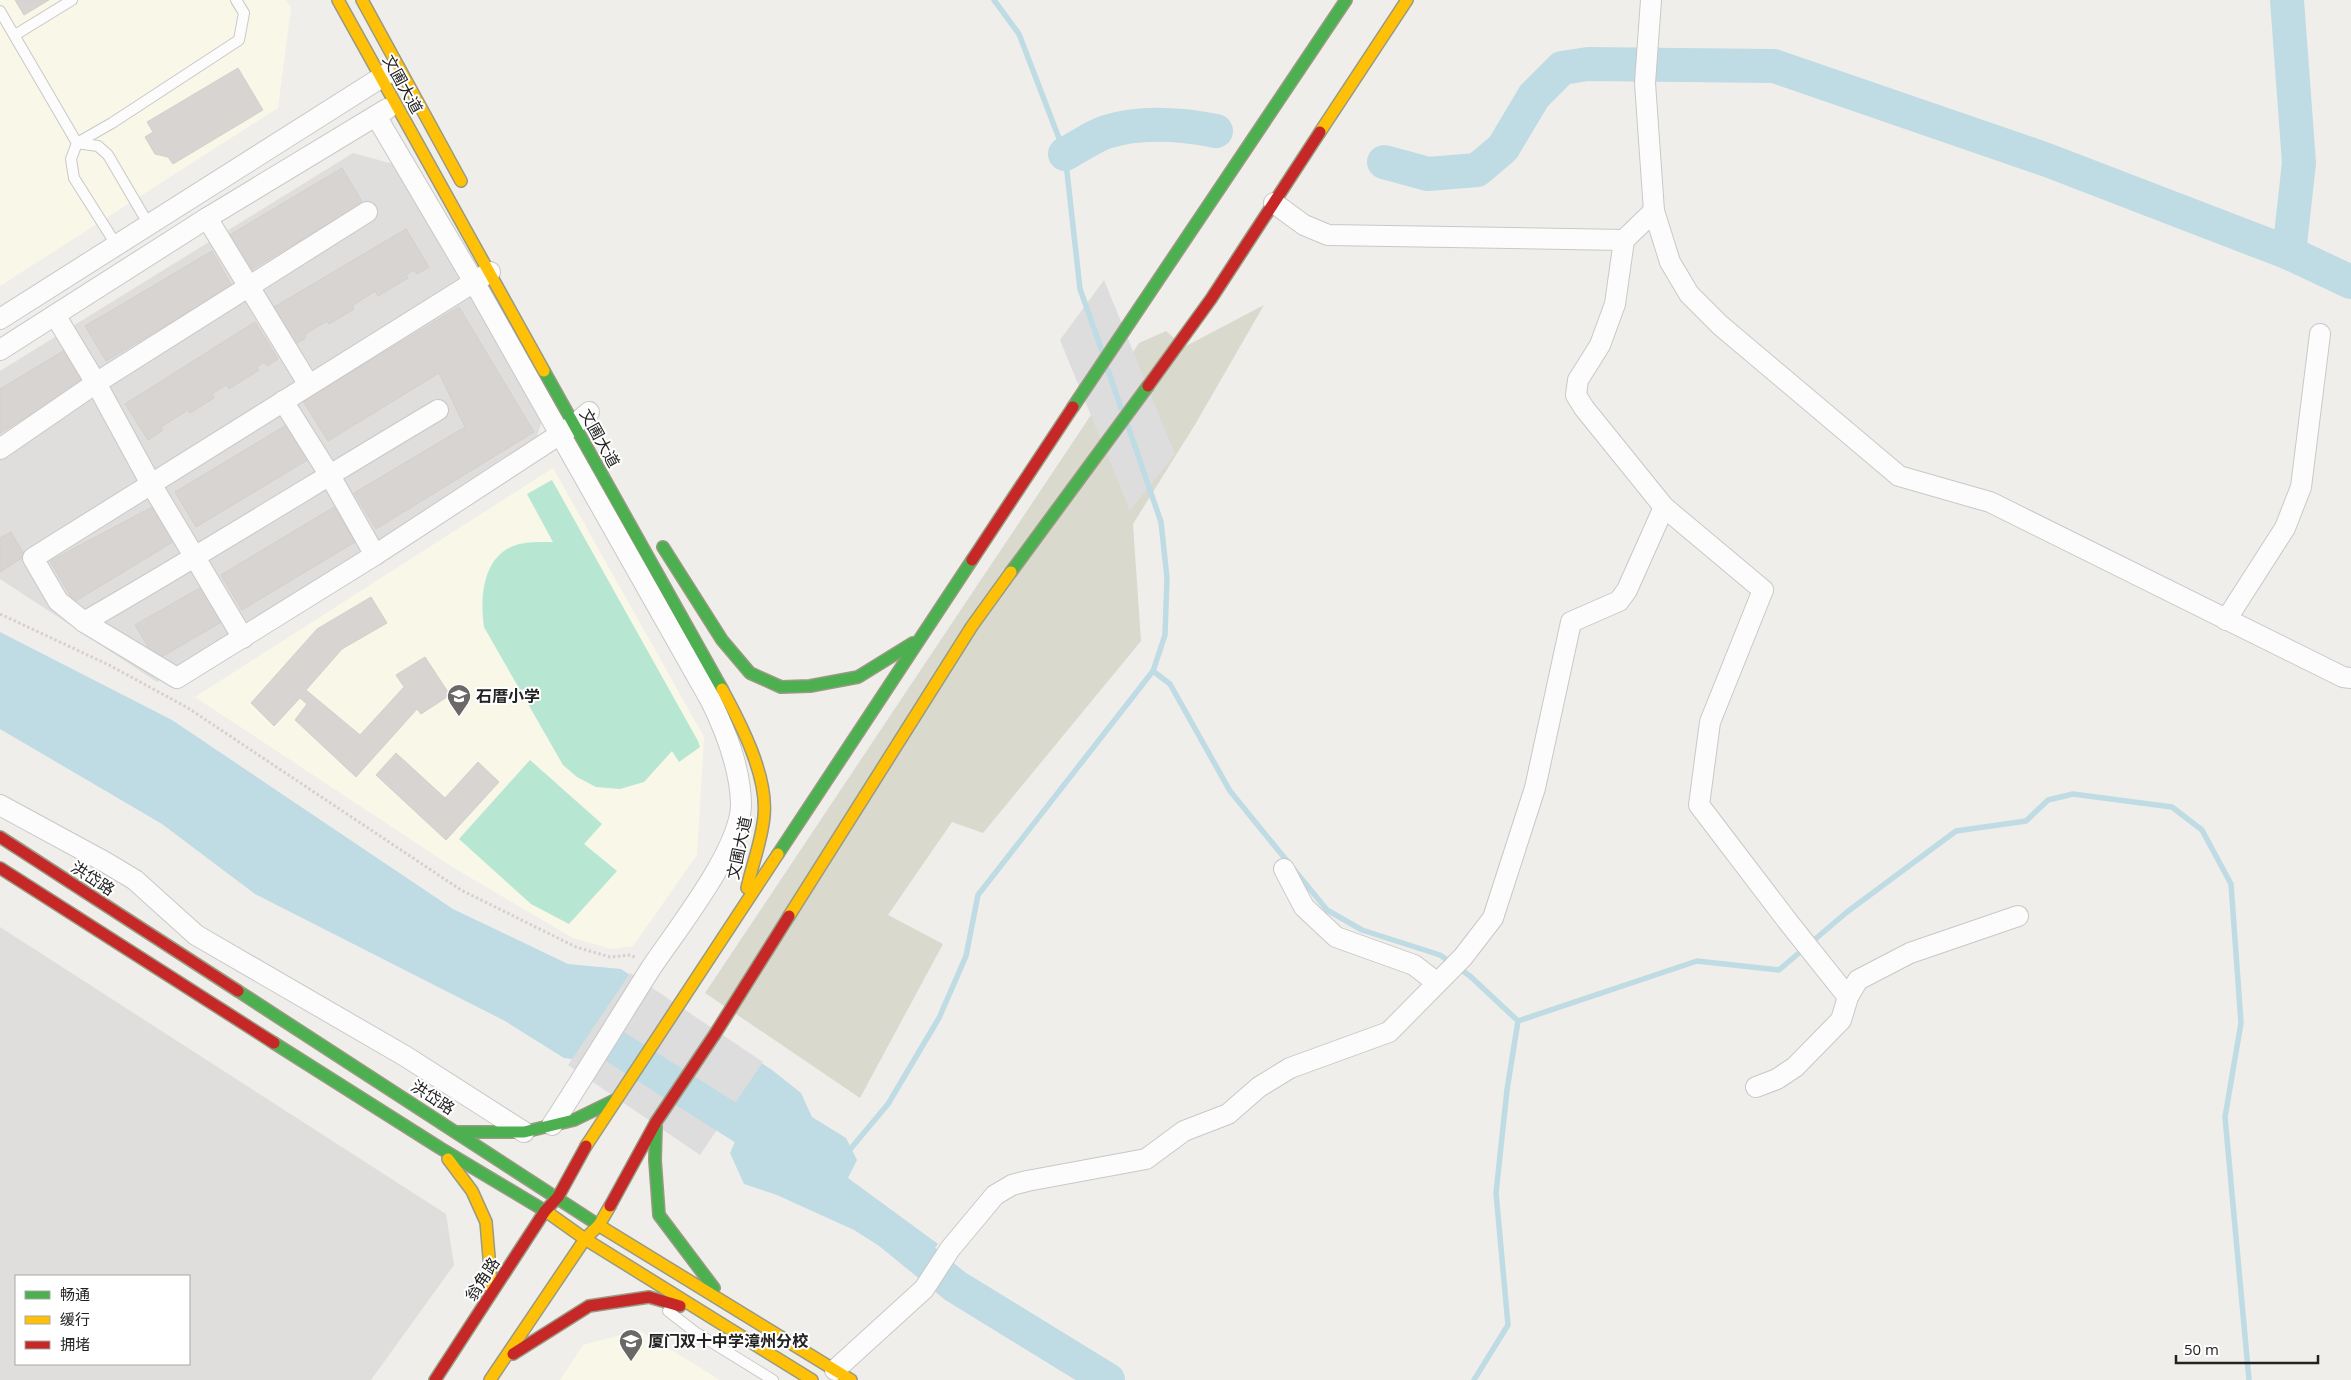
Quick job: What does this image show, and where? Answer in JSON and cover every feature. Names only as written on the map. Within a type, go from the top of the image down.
[{"type":"main road","name":"文圃大道","points":[[338,0],[381,77],[482,277]]},
{"type":"main road","name":"翁角路","points":[[435,1380],[545,1210],[558,1198],[592,1135],[1346,0]]},
{"type":"main road","points":[[490,1380],[586,1239],[598,1225],[656,1122],[715,1034],[972,626],[1211,300],[1407,0]]},
{"type":"main road","name":"文圃大道","points":[[368,2],[399,67],[466,191]]},
{"type":"main road","name":"文圃大道","points":[[580,419],[744,729],[762,787],[764,816],[741,910]]},
{"type":"main road","points":[[658,538],[722,640],[750,673],[781,686],[810,686],[858,677],[921,638]]},
{"type":"main road","name":"洪岱路","points":[[0,837],[458,1132],[598,1225],[722,1298],[843,1375]]},
{"type":"main road","points":[[0,868],[440,1148],[545,1210],[586,1239],[812,1380]]},
{"type":"main road","points":[[458,1132],[524,1132],[574,1120],[616,1099]]},
{"type":"main road","points":[[656,1122],[655,1160],[659,1214],[722,1298]]},
{"type":"main road","points":[[440,1148],[472,1190],[486,1222],[492,1292]]},
{"type":"main road","points":[[503,1360],[589,1306],[649,1297],[708,1315]]},
{"type":"street","points":[[1651,0],[1645,83],[1654,210],[1670,262],[1689,294],[1720,325],[1899,476],[1990,502],[2226,620],[2343,677],[2351,678]]},
{"type":"street","points":[[0,319],[399,67]]},
{"type":"street","points":[[0,350],[207,218],[413,93]]},
{"type":"street","points":[[376,116],[482,277],[580,419],[724,728],[735,764],[741,804],[735,837],[702,893],[552,1125]]},
{"type":"street","points":[[1274,203],[1304,225],[1328,235],[1624,240]]},
{"type":"street","points":[[1654,210],[1624,240],[1615,304],[1600,345],[1578,380],[1576,395],[1584,408],[1664,507],[1763,590],[1710,722],[1699,805],[1789,924],[1842,990],[1841,1020],[1795,1067],[1777,1079],[1756,1087]]},
{"type":"street","points":[[0,448],[96,383],[367,212]]},
{"type":"street","points":[[207,218],[308,385]]},
{"type":"street","points":[[482,277],[34,558],[58,601],[84,622],[177,678],[375,555],[580,419]]},
{"type":"street","points":[[55,315],[96,383],[151,484],[243,638]]},
{"type":"street","points":[[2226,620],[2285,528],[2301,487],[2320,334]]},
{"type":"street","points":[[283,401],[329,474],[375,555]]},
{"type":"street","points":[[84,622],[195,558],[329,474],[438,410]]},
{"type":"street","points":[[843,1375],[924,1289],[950,1249],[995,1195],[1012,1185],[1028,1181],[1146,1159],[1184,1131],[1228,1114],[1260,1087],[1290,1068],[1389,1032],[1439,979],[1463,957],[1493,918],[1535,788],[1571,622],[1619,600],[1627,590],[1664,507]]},
{"type":"street","points":[[0,805],[135,880],[196,935],[405,1056],[524,1132]]},
{"type":"street","points":[[1284,870],[1304,907],[1336,937],[1414,965],[1439,979]]},
{"type":"street","points":[[1842,990],[1910,953],[2018,916]]},
{"type":"lane","points":[[15,35],[72,0]]},
{"type":"lane","points":[[117,246],[74,178],[71,160],[77,143],[239,40],[244,13],[236,0]]},
{"type":"lane","points":[[0,11],[77,143]]},
{"type":"lane","points":[[77,143],[98,146],[108,156],[149,225]]},
{"type":"lane","points":[[649,1297],[695,1332],[773,1380]]},
{"type":"path","points":[[0,614],[109,666],[188,708],[461,890],[576,947],[610,957],[631,955],[648,974]]},
{"type":"shaded area","points":[[0,0],[286,0],[291,8],[278,108],[0,286]]},
{"type":"shaded area","points":[[353,153],[397,165],[543,418],[535,442],[157,682],[0,579],[0,371]]},
{"type":"shaded area","points":[[1264,305],[1196,423],[1133,524],[1141,641],[983,833],[952,822],[888,915],[943,944],[860,1098],[705,993],[1139,343],[1166,331],[1184,347]]},
{"type":"shaded area","name":"石厝小学","points":[[553,468],[704,737],[697,855],[633,946],[611,949],[573,938],[454,868],[195,697]]},
{"type":"shaded area","points":[[0,927],[446,1214],[454,1265],[371,1380],[0,1380]]},
{"type":"shaded area","name":"厦门双十中学漳州分校","points":[[639,1330],[720,1380],[560,1380],[583,1345]]},
{"type":"green space","points":[[552,480],[700,747],[679,762],[672,751],[644,782],[620,789],[596,787],[577,777],[563,765],[484,627],[483,593],[485,582],[494,561],[501,553],[516,545],[532,542],[553,542],[527,494]]},
{"type":"green space","points":[[530,760],[602,824],[584,844],[617,871],[569,924],[531,904],[459,839]]},
{"type":"water","points":[[0,632],[172,720],[453,909],[568,964],[621,969],[772,1070],[801,1093],[812,1117],[846,1138],[857,1160],[848,1178],[938,1244],[917,1270],[854,1230],[777,1195],[744,1184],[730,1153],[743,1124],[671,1073],[564,1058],[505,1021],[255,894],[162,824],[0,729]]},
{"type":"pier","points":[[1104,280],[1175,454],[1130,511],[1060,340]]},
{"type":"pier","points":[[630,973],[763,1062],[700,1155],[568,1065]]},
{"type":"building","points":[[15,0],[49,0],[24,15]]},
{"type":"building","points":[[238,68],[263,110],[173,164],[168,157],[155,154],[145,137],[153,132],[147,122]]},
{"type":"building","points":[[342,168],[363,203],[249,271],[228,236]]},
{"type":"building","points":[[406,229],[429,267],[417,274],[414,270],[406,275],[408,278],[378,296],[375,291],[352,306],[354,309],[329,324],[327,321],[304,335],[306,338],[295,344],[274,307]]},
{"type":"building","points":[[212,251],[232,286],[106,361],[85,326]]},
{"type":"building","points":[[459,307],[534,432],[376,529],[354,493],[465,427],[439,373],[328,441],[303,401]]},
{"type":"building","points":[[255,322],[278,359],[267,366],[264,362],[257,367],[259,370],[229,389],[226,385],[212,394],[214,398],[190,413],[188,410],[161,427],[163,430],[148,440],[125,404]]},
{"type":"building","points":[[65,350],[84,383],[0,433],[0,389]]},
{"type":"building","points":[[288,424],[309,459],[196,527],[175,492]]},
{"type":"building","points":[[156,505],[176,540],[74,602],[50,561]]},
{"type":"building","points":[[334,507],[355,542],[242,610],[221,575]]},
{"type":"building","points":[[11,532],[25,556],[0,572],[0,538]]},
{"type":"building","points":[[205,585],[225,620],[156,660],[135,625]]},
{"type":"building","points":[[371,597],[387,623],[342,649],[306,690],[360,735],[404,687],[396,675],[425,657],[450,695],[421,714],[417,709],[356,777],[295,720],[307,704],[300,698],[274,726],[251,703],[317,629]]},
{"type":"building","points":[[396,753],[445,798],[478,762],[499,782],[446,840],[376,775]]},
{"type":"waterway","points":[[994,0],[1019,34],[1065,154],[1080,289],[1102,351]]},
{"type":"waterway","points":[[2287,0],[2299,163],[2289,253]]},
{"type":"waterway","points":[[1384,162],[1428,174],[1477,170],[1503,148],[1534,96],[1562,68],[1588,64],[1774,66],[2047,160],[2289,253],[2351,282]]},
{"type":"waterway","points":[[1065,154],[1101,134],[1133,126],[1175,125],[1216,131]]},
{"type":"waterway","points":[[1108,370],[1121,408]]},
{"type":"waterway","points":[[847,1153],[888,1104],[939,1018],[966,956],[978,895],[1153,671],[1165,635],[1167,578],[1161,522],[1128,426]]},
{"type":"waterway","points":[[1153,671],[1170,684],[1230,791],[1327,910],[1362,930],[1440,955],[1470,976],[1518,1021],[1697,961],[1779,970],[1847,912],[1956,831],[2026,821],[2048,800],[2073,794],[2172,807],[2202,830],[2231,884],[2241,1023],[2225,1117],[2249,1380]]},
{"type":"waterway","points":[[1474,1380],[1508,1325],[1496,1193],[1507,1090],[1518,1021]]},
{"type":"waterway","points":[[614,1046],[781,1151]]},
{"type":"waterway","points":[[889,1232],[955,1286],[1108,1380]]},
{"type":"traffic: fast","points":[[1073,407],[1346,0]]},
{"type":"traffic: fast","points":[[544,371],[722,689]]},
{"type":"traffic: fast","points":[[1011,572],[1148,386]]},
{"type":"traffic: fast","points":[[663,547],[722,640],[750,673],[781,687],[810,686],[858,677],[913,643]]},
{"type":"traffic: fast","points":[[778,854],[972,560]]},
{"type":"traffic: fast","points":[[238,991],[603,1228]]},
{"type":"traffic: fast","points":[[274,1043],[440,1148],[547,1212]]},
{"type":"traffic: fast","points":[[458,1132],[524,1132],[574,1120],[615,1100]]},
{"type":"traffic: fast","points":[[656,1126],[655,1160],[659,1215],[714,1288]]},
{"type":"traffic: slow","points":[[338,0],[544,371]]},
{"type":"traffic: slow","points":[[362,0],[461,181]]},
{"type":"traffic: slow","points":[[1320,132],[1407,0]]},
{"type":"traffic: slow","points":[[789,916],[972,626],[1011,572]]},
{"type":"traffic: slow","points":[[722,689],[745,734],[762,784],[764,816],[747,888]]},
{"type":"traffic: slow","points":[[586,1146],[778,854]]},
{"type":"traffic: slow","points":[[448,1159],[472,1191],[486,1222],[492,1292]]},
{"type":"traffic: slow","points":[[490,1380],[585,1239],[599,1225],[610,1206]]},
{"type":"traffic: slow","points":[[547,1212],[585,1239],[812,1380]]},
{"type":"traffic: slow","points":[[603,1228],[851,1380]]},
{"type":"traffic: jam","points":[[1148,386],[1211,299],[1320,132]]},
{"type":"traffic: jam","points":[[972,560],[1073,407]]},
{"type":"traffic: jam","points":[[0,837],[238,991]]},
{"type":"traffic: jam","points":[[0,868],[274,1043]]},
{"type":"traffic: jam","points":[[610,1206],[656,1122],[715,1034],[789,916]]},
{"type":"traffic: jam","points":[[435,1380],[545,1211],[558,1197],[586,1146]]},
{"type":"traffic: jam","points":[[513,1354],[589,1306],[649,1297],[680,1306]]},
{"type":"place","name":"石厝小学","points":[[459,717]]},
{"type":"place","name":"厦门双十中学漳州分校","points":[[631,1362]]}]
